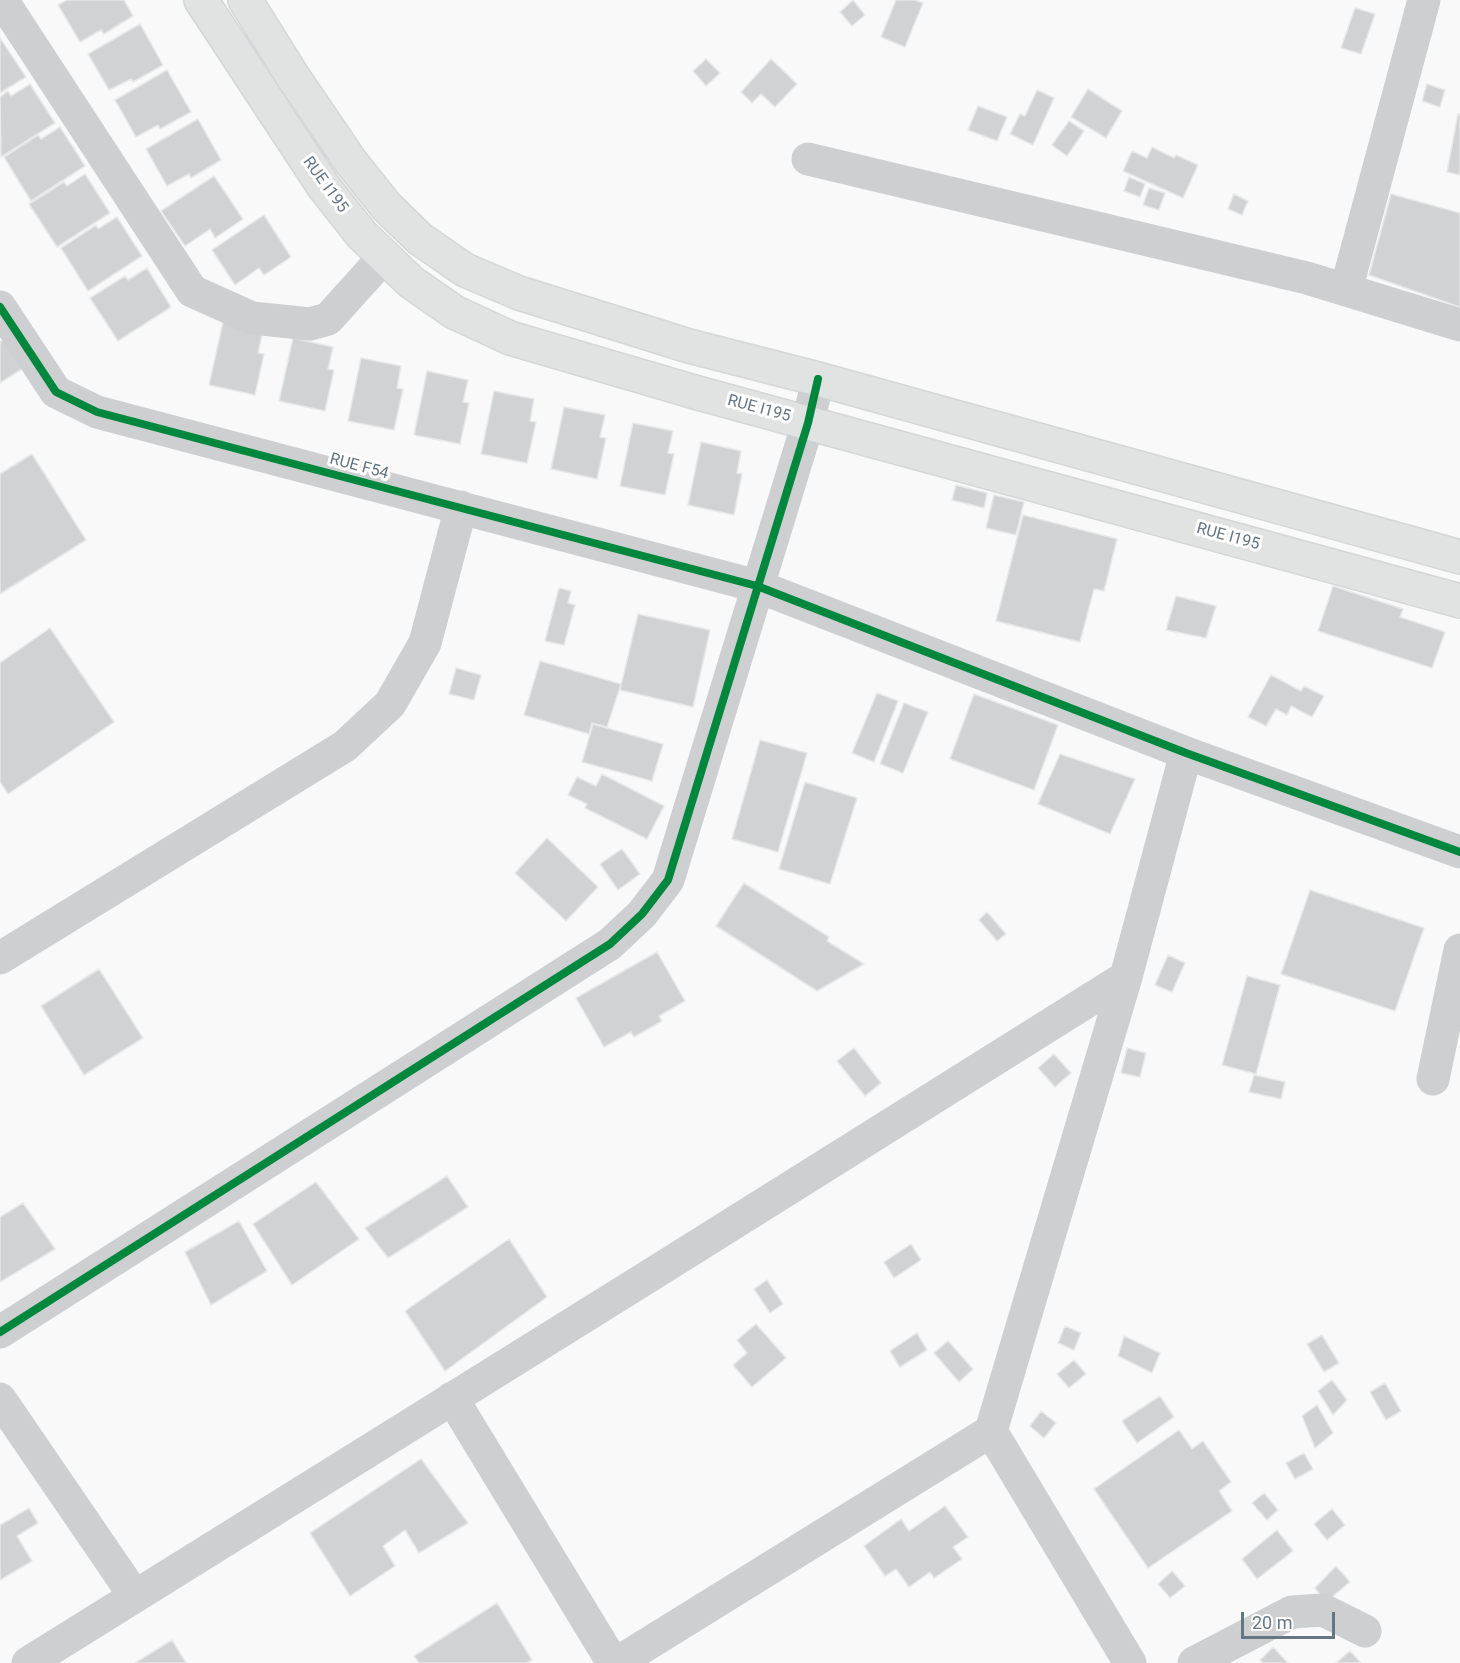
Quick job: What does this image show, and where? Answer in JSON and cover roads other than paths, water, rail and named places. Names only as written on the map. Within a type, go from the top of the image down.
[{"type":"main road","name":"RUE I195","points":[[201,0],[324,187],[362,235],[411,282],[454,312],[510,338],[808,423],[1460,601]]},
{"type":"main road","points":[[245,0],[345,153],[386,206],[420,239],[465,270],[519,293],[689,346],[818,379],[1460,557]]},
{"type":"street","points":[[2,0],[192,291],[252,318],[310,324],[328,319],[384,257]]},
{"type":"street","points":[[1346,290],[1424,0]]},
{"type":"street","points":[[808,159],[1296,275],[1460,325]]},
{"type":"street","name":"RUE F54","points":[[0,307],[56,392],[97,412],[757,586],[1186,753],[1460,852]]},
{"type":"street","points":[[0,1332],[610,944],[642,914],[668,880],[808,423],[818,379]]},
{"type":"street","points":[[0,958],[345,746],[390,704],[425,643],[460,507]]},
{"type":"street","points":[[452,1398],[615,1663],[992,1431],[1126,977],[1186,753]]},
{"type":"street","points":[[1433,1079],[1460,950]]},
{"type":"street","points":[[28,1663],[1126,977]]},
{"type":"street","points":[[0,1399],[134,1596]]},
{"type":"street","points":[[992,1431],[1130,1663]]},
{"type":"street","points":[[1194,1663],[1292,1612],[1323,1610],[1365,1631]]}]
